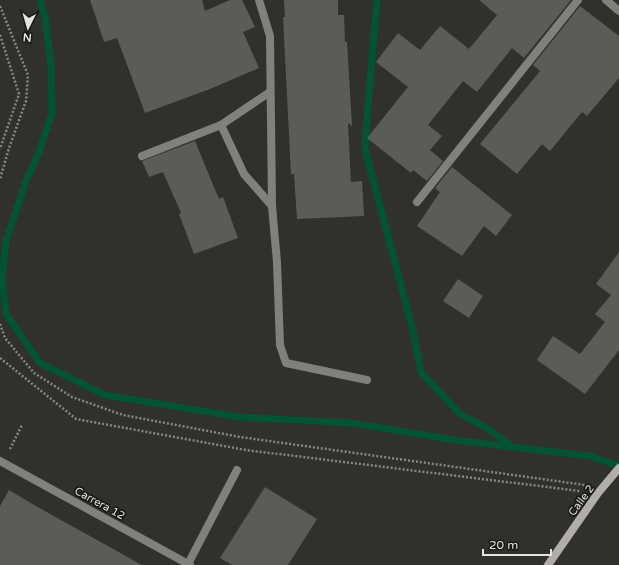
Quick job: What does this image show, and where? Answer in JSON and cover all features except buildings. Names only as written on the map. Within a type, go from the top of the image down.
[{"type":"street","points":[[259,0],[270,36],[272,206],[277,262],[280,345],[286,363],[367,380]]},
{"type":"street","points":[[417,202],[578,0]]},
{"type":"street","points":[[606,0],[619,11]]},
{"type":"street","points":[[142,156],[221,125],[270,92]]},
{"type":"street","points":[[221,125],[244,174],[272,206]]},
{"type":"street","name":"Carrera 12","points":[[1,463],[188,565]]},
{"type":"street","name":"Calle 2","points":[[548,565],[619,468]]},
{"type":"street","points":[[188,565],[237,470]]},
{"type":"path","points":[[0,6],[28,75],[26,101],[9,148],[0,179]]},
{"type":"path","points":[[0,35],[19,94],[0,149]]},
{"type":"path","points":[[0,324],[5,338],[34,373],[72,397],[123,415],[240,437],[601,491]]},
{"type":"path","points":[[0,358],[76,419],[246,450],[601,491]]},
{"type":"path","points":[[1,463],[22,425]]},
{"type":"waterway","points":[[40,0],[45,18],[51,65],[52,113],[39,152],[26,181],[6,241],[2,278],[6,314],[40,363],[105,395],[240,417],[352,423],[454,440],[590,456],[619,466]]},
{"type":"waterway","points":[[377,0],[365,149],[412,327],[421,372],[459,413],[490,430],[510,445]]}]
